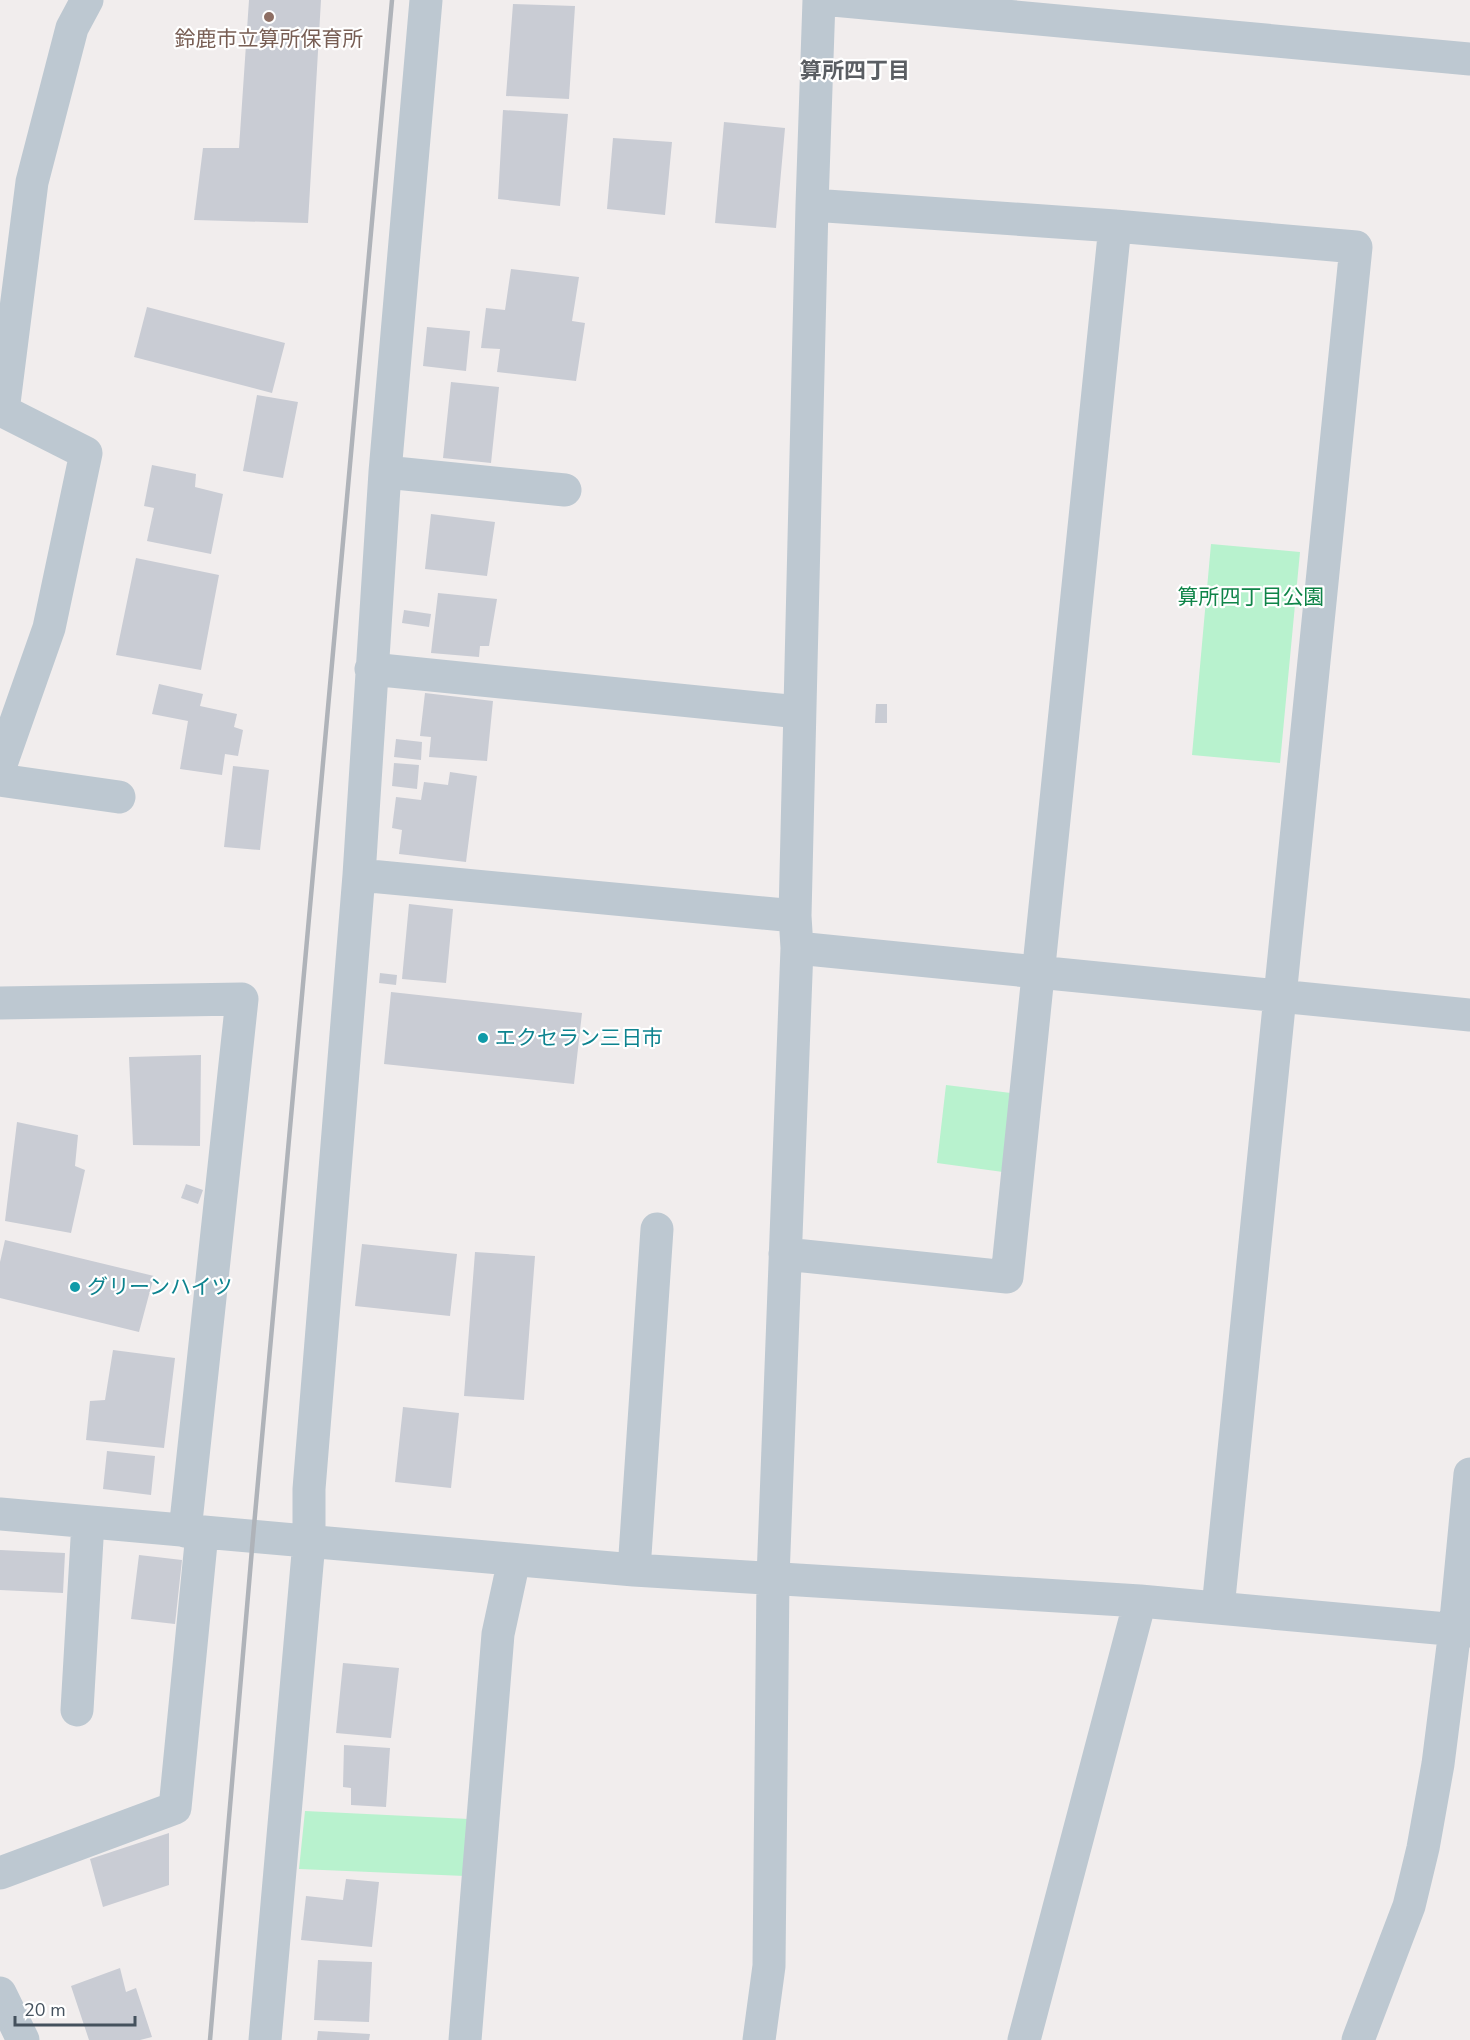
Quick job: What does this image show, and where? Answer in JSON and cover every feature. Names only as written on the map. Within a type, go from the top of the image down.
[{"type":"street","points":[[0,767],[50,628],[86,453],[3,411],[32,182],[72,28],[87,0]]},
{"type":"street","points":[[265,2040],[309,1542],[309,1489],[359,875],[385,472],[426,0]]},
{"type":"street","points":[[759,2040],[769,1966],[773,1578],[796,932],[799,712],[819,0]]},
{"type":"street","points":[[833,0],[1470,59]]},
{"type":"street","points":[[812,205],[1114,226],[1356,247],[1218,1608]]},
{"type":"street","points":[[785,1254],[1007,1277],[1114,226]]},
{"type":"street","points":[[385,472],[565,490]]},
{"type":"street","points":[[371,669],[799,712]]},
{"type":"street","points":[[0,780],[119,797]]},
{"type":"street","points":[[359,875],[796,932],[1038,973],[1279,995],[1470,1016]]},
{"type":"street","points":[[0,1003],[242,999],[194,1532],[175,1808],[0,1873]]},
{"type":"street","points":[[634,1570],[657,1229]]},
{"type":"street","points":[[1358,2040],[1409,1906],[1424,1848],[1462,1630],[1470,1474]]},
{"type":"street","points":[[0,1514],[634,1570],[1140,1601],[1462,1630]]},
{"type":"street","points":[[77,1710],[88,1522]]},
{"type":"street","points":[[465,2040],[498,1634],[514,1560]]},
{"type":"street","points":[[1024,2040],[1140,1601]]},
{"type":"street","points":[[0,1993],[23,2040]]},
{"type":"green space","name":"算所四丁目公園","points":[[1211,544],[1300,552],[1280,763],[1192,755]]},
{"type":"green space","points":[[946,1085],[1011,1093],[1003,1172],[937,1163]]},
{"type":"green space","points":[[305,1811],[469,1819],[465,1876],[299,1869]]},
{"type":"building","points":[[249,0],[321,0],[308,223],[194,220],[203,148],[239,148]]},
{"type":"building","points":[[513,4],[575,6],[569,99],[506,96]]},
{"type":"building","points":[[503,110],[568,114],[560,206],[498,199]]},
{"type":"building","points":[[724,122],[785,128],[776,228],[715,223]]},
{"type":"building","points":[[613,138],[672,142],[665,215],[607,209]]},
{"type":"building","points":[[511,269],[579,277],[572,321],[585,323],[576,381],[497,372],[500,349],[481,348],[486,308],[505,310]]},
{"type":"building","points":[[147,307],[285,343],[272,393],[134,357]]},
{"type":"building","points":[[427,327],[470,331],[466,371],[423,366]]},
{"type":"building","points":[[451,382],[499,387],[491,463],[443,458]]},
{"type":"building","points":[[257,395],[298,402],[283,478],[243,471]]},
{"type":"building","points":[[152,465],[196,474],[195,487],[223,494],[211,554],[147,541],[154,508],[144,506]]},
{"type":"building","points":[[431,514],[495,522],[487,576],[425,569]]},
{"type":"building","points":[[136,558],[219,575],[201,670],[116,655]]},
{"type":"building","points":[[438,593],[497,599],[489,646],[480,646],[479,657],[431,653]]},
{"type":"building","points":[[404,610],[431,614],[429,627],[402,623]]},
{"type":"building","points":[[159,684],[203,694],[200,706],[237,714],[234,727],[243,730],[238,756],[225,754],[222,775],[180,769],[188,721],[152,714]]},
{"type":"building","points":[[425,693],[493,701],[487,761],[429,757],[431,737],[420,736]]},
{"type":"building","points":[[876,704],[887,704],[887,723],[875,723]]},
{"type":"building","points":[[396,739],[422,742],[421,760],[394,757]]},
{"type":"building","points":[[394,763],[419,765],[417,789],[392,786]]},
{"type":"building","points":[[233,766],[269,770],[260,850],[224,847]]},
{"type":"building","points":[[450,772],[477,776],[466,862],[399,854],[402,830],[392,828],[396,797],[421,800],[424,782],[448,785]]},
{"type":"building","points":[[409,904],[453,909],[446,983],[402,979]]},
{"type":"building","points":[[380,973],[397,975],[396,985],[379,983]]},
{"type":"building","name":"エクセラン三日市","points":[[391,992],[582,1013],[574,1084],[384,1064]]},
{"type":"building","points":[[201,1055],[200,1146],[133,1145],[129,1057]]},
{"type":"building","points":[[17,1122],[78,1135],[75,1166],[85,1170],[71,1233],[5,1221]]},
{"type":"building","points":[[186,1184],[203,1190],[198,1204],[181,1198]]},
{"type":"building","name":"グリーンハイツ","points":[[5,1240],[154,1276],[139,1332],[0,1298],[0,1262]]},
{"type":"building","points":[[362,1244],[457,1254],[450,1316],[355,1306]]},
{"type":"building","points":[[475,1252],[535,1256],[524,1400],[464,1396]]},
{"type":"building","points":[[113,1350],[175,1358],[164,1448],[86,1440],[90,1401],[105,1400]]},
{"type":"building","points":[[403,1407],[459,1413],[451,1488],[395,1482]]},
{"type":"building","points":[[107,1451],[155,1456],[151,1495],[103,1489]]},
{"type":"building","points":[[0,1550],[65,1553],[63,1593],[0,1590]]},
{"type":"building","points":[[139,1555],[182,1560],[175,1624],[131,1619]]},
{"type":"building","points":[[343,1663],[399,1668],[391,1738],[336,1733]]},
{"type":"building","points":[[344,1745],[390,1748],[386,1807],[351,1805],[351,1788],[343,1787]]},
{"type":"building","points":[[169,1833],[169,1885],[103,1907],[90,1859]]},
{"type":"building","points":[[346,1879],[379,1882],[372,1947],[301,1940],[306,1896],[343,1900]]},
{"type":"building","points":[[318,1960],[372,1962],[369,2022],[314,2020]]},
{"type":"building","points":[[120,1968],[126,1992],[136,1988],[152,2037],[140,2040],[89,2040],[71,1986]]},
{"type":"building","points":[[318,2031],[370,2034],[369,2040],[317,2040]]},
{"type":"railway","points":[[210,2040],[253,1537],[392,0]]},
{"type":"place","name":"鈴鹿市立算所保育所","points":[[269,17]]},
{"type":"place","name":"エクセラン三日市","points":[[483,1038]]},
{"type":"place","name":"グリーンハイツ","points":[[75,1287]]},
{"type":"district","name":"算所四丁目","points":[[855,71]]}]
